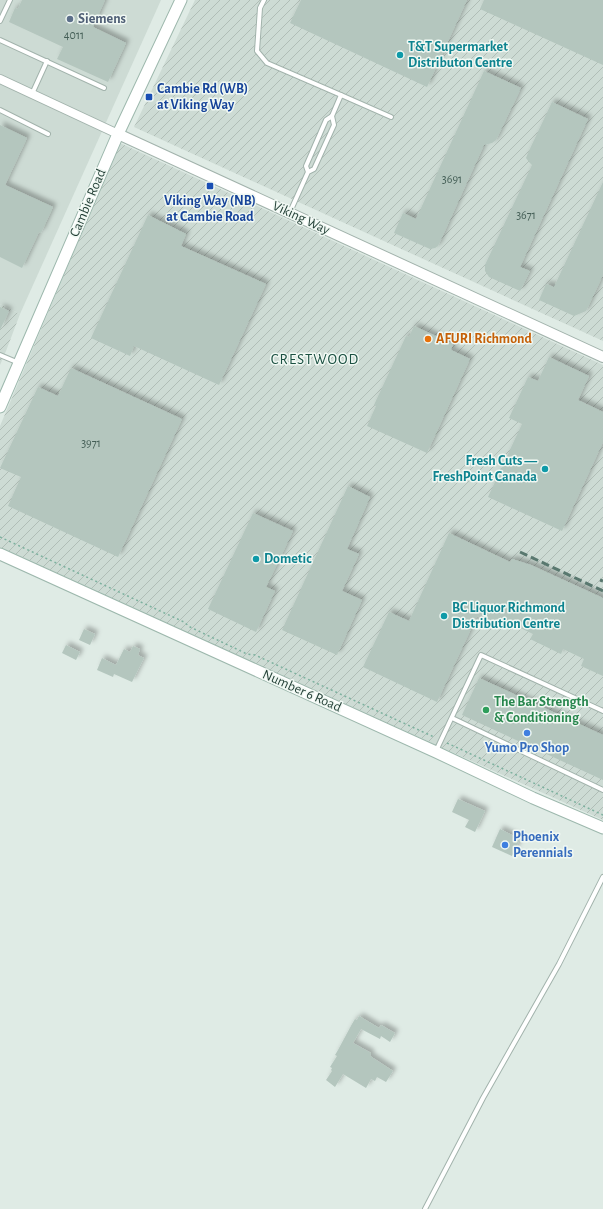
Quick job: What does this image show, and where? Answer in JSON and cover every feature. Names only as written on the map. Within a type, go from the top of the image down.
[{"type":"main road","name":"Cambie Road","points":[[0,407],[118,134],[182,0]]},
{"type":"main road","name":"Number 6 Road","points":[[0,554],[436,752],[533,798],[603,828]]},
{"type":"street","name":"Viking Way","points":[[0,79],[603,357]]},
{"type":"lane","points":[[0,21],[10,0]]},
{"type":"lane","points":[[264,0],[260,8],[257,51],[267,63],[391,116]]},
{"type":"lane","points":[[0,40],[104,88]]},
{"type":"lane","points":[[32,94],[47,61]]},
{"type":"lane","points":[[308,172],[306,166],[326,120],[332,116],[341,95]]},
{"type":"lane","points":[[0,110],[48,134]]},
{"type":"lane","points":[[290,213],[308,172],[314,169],[334,124],[332,116]]},
{"type":"lane","points":[[0,355],[19,363]]},
{"type":"lane","points":[[436,752],[481,655],[603,711]]},
{"type":"lane","points":[[452,718],[603,790]]},
{"type":"lane","points":[[425,1209],[483,1098],[559,964],[603,877]]},
{"type":"path","points":[[0,537],[184,622],[190,627],[247,654],[255,655],[603,815]]},
{"type":"shaded area","points":[[0,0],[161,0],[20,314],[0,304]]},
{"type":"shaded area","points":[[195,0],[603,0],[603,341],[134,127]]},
{"type":"shaded area","points":[[120,143],[603,365],[603,820],[0,549],[0,426]]},
{"type":"shaded area","points":[[0,304],[20,314],[0,365]]},
{"type":"building","points":[[22,0],[105,0],[93,27],[126,43],[108,82],[57,59],[63,47],[9,22],[15,8],[18,9]]},
{"type":"building","name":"T&T Supermarket Distributon Centre","points":[[301,0],[467,0],[427,87],[290,23]]},
{"type":"building","points":[[484,0],[603,0],[603,65],[480,9]]},
{"type":"building","points":[[484,71],[521,88],[496,140],[492,143],[484,145],[438,246],[430,249],[394,233],[403,213],[416,219]]},
{"type":"building","points":[[552,102],[588,119],[520,267],[530,271],[520,291],[489,277],[485,271],[485,265],[532,165],[526,158]]},
{"type":"building","points":[[0,125],[27,138],[5,185],[53,207],[22,268],[0,257]]},
{"type":"building","points":[[603,182],[603,275],[586,311],[574,316],[539,300],[546,284],[554,287]]},
{"type":"building","points":[[148,215],[186,234],[181,246],[266,284],[219,385],[134,346],[130,356],[91,338]]},
{"type":"building","points":[[0,307],[9,311],[0,330]]},
{"type":"building","points":[[414,326],[453,344],[451,350],[470,359],[427,453],[367,426],[376,406],[374,405],[406,336],[409,337]]},
{"type":"building","name":"Fresh Cuts — FreshPoint Canada","points":[[549,357],[589,376],[578,400],[603,412],[603,442],[562,531],[488,497],[522,424],[509,418],[528,377],[538,381]]},
{"type":"building","points":[[71,368],[182,419],[118,557],[8,506],[21,477],[0,468],[38,387],[58,396]]},
{"type":"building","points":[[348,486],[370,497],[347,549],[359,554],[342,591],[362,600],[337,655],[282,630]]},
{"type":"building","name":"Dometic","points":[[253,513],[293,531],[266,587],[275,591],[256,632],[208,609]]},
{"type":"building","points":[[449,533],[510,562],[512,559],[531,565],[603,598],[603,676],[581,666],[584,659],[563,649],[561,654],[530,639],[533,634],[506,621],[503,628],[477,616],[437,702],[363,667],[389,612],[409,621]]},
{"type":"building","points":[[84,629],[95,634],[90,645],[79,640]]},
{"type":"building","points":[[66,645],[80,652],[76,660],[62,653]]},
{"type":"building","points":[[133,646],[140,649],[138,655],[144,658],[132,682],[114,674],[113,677],[97,670],[102,658],[116,665],[124,649],[130,652]]},
{"type":"building","points":[[479,678],[603,735],[603,780],[462,715]]},
{"type":"building","points":[[458,799],[485,811],[475,832],[465,827],[469,820],[452,812]]},
{"type":"building","points":[[500,829],[520,839],[512,856],[492,847]]},
{"type":"building","points":[[359,1016],[379,1028],[381,1025],[395,1033],[390,1042],[381,1036],[380,1039],[361,1029],[353,1043],[371,1053],[370,1056],[393,1071],[386,1082],[377,1077],[375,1081],[371,1079],[366,1088],[343,1074],[335,1087],[326,1080],[332,1071],[332,1068],[330,1067],[337,1056],[335,1055],[352,1024]]},
{"type":"railway","points":[[520,552],[603,591]]},
{"type":"place","name":"Siemens","points":[[70,19]]},
{"type":"place","name":"T&T Supermarket Distributon Centre","points":[[400,55]]},
{"type":"place","name":"Cambie Rd (WB) at Viking Way","points":[[149,97]]},
{"type":"place","name":"Viking Way (NB) at Cambie Road","points":[[210,186]]},
{"type":"place","name":"AFURI Richmond","points":[[428,339]]},
{"type":"place","name":"Fresh Cuts — FreshPoint Canada","points":[[545,469]]},
{"type":"place","name":"Dometic","points":[[256,559]]},
{"type":"place","name":"BC Liquor Richmond Distribution Centre","points":[[444,616]]},
{"type":"place","name":"The Bar Strength & Conditioning","points":[[486,710]]},
{"type":"place","name":"Yumo Pro Shop","points":[[527,733]]},
{"type":"place","name":"Phoenix Perennials","points":[[505,845]]},
{"type":"district","name":"CRESTWOOD","points":[[315,359]]}]
